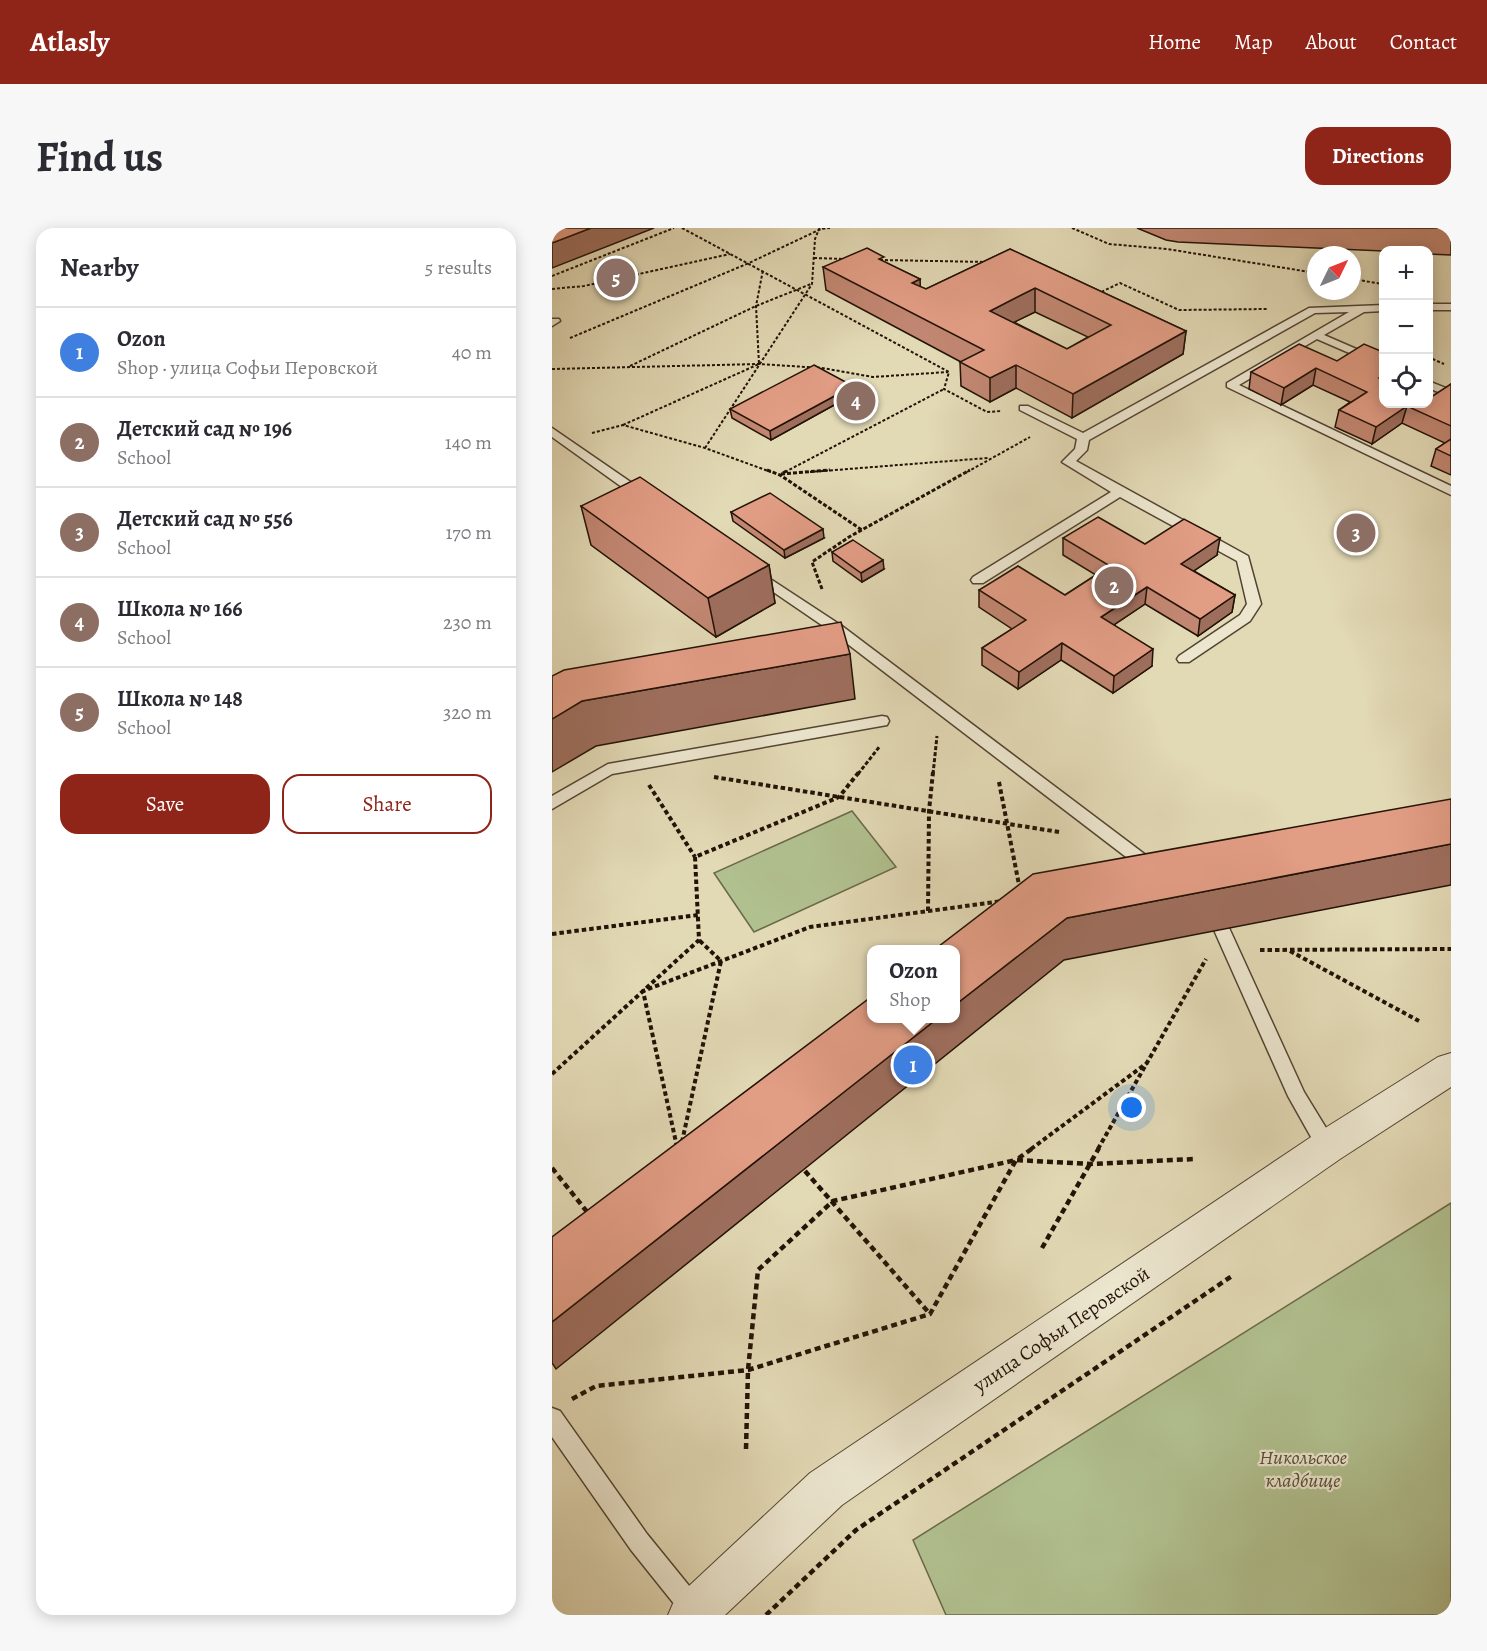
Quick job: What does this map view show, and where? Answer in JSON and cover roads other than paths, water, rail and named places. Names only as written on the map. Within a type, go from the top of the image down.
[{"type":"street","name":"улица Софьи Перовской","points":[[693,1613],[826,1489],[1327,1147],[1451,1068]]},
{"type":"lane","points":[[1433,307],[1451,307]]},
{"type":"lane","points":[[1083,438],[1313,310],[1379,308]]},
{"type":"lane","points":[[1362,309],[1231,385],[1451,491]]},
{"type":"lane","points":[[1316,335],[1379,363]]},
{"type":"lane","points":[[1433,386],[1451,394]]},
{"type":"lane","points":[[1024,408],[1083,438]]},
{"type":"lane","points":[[557,436],[651,501]]},
{"type":"lane","points":[[1083,438],[1081,450],[1068,462],[1243,559],[1254,604],[1245,618],[1184,659]]},
{"type":"lane","points":[[978,580],[1120,492]]},
{"type":"lane","points":[[739,562],[837,629],[1116,841],[1160,870],[1134,876]]},
{"type":"lane","points":[[552,803],[608,769],[882,721]]},
{"type":"lane","points":[[1222,930],[1297,1096],[1327,1147]]},
{"type":"lane","points":[[552,1419],[639,1542],[693,1613]]},
{"type":"place","name":"Школа № 148","points":[[616,278]]},
{"type":"place","name":"Школа № 166","points":[[856,401]]},
{"type":"place","name":"Детский сад № 556","points":[[1356,533]]},
{"type":"place","name":"Детский сад № 196","points":[[1114,586]]},
{"type":"place","name":"Ozon","points":[[913,1065]]},
{"type":"park label","name":"Никольское кладбище","points":[[1303,1468]]}]
